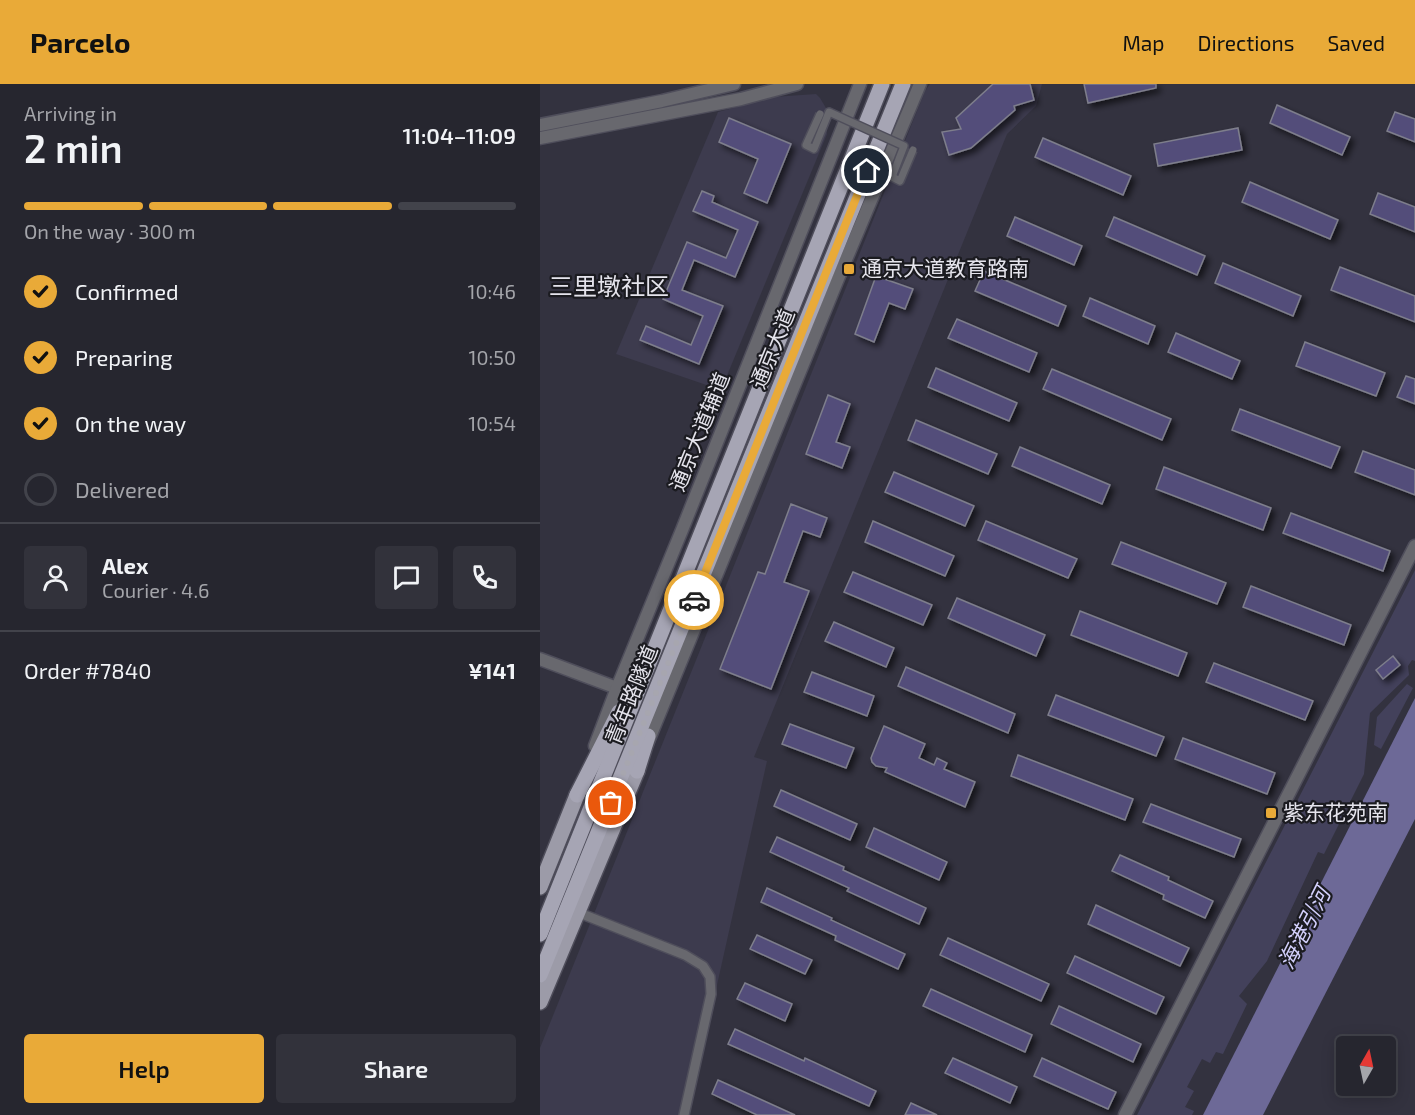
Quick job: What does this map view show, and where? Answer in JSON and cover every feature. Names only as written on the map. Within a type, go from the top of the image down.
[{"type":"highway","name":"通京大道","points":[[663,626],[882,84]]},
{"type":"highway","name":"通京大道","points":[[681,631],[903,84]]},
{"type":"highway","points":[[577,795],[663,626]]},
{"type":"highway","name":"青年路隧道","points":[[540,934],[663,626]]},
{"type":"highway","points":[[637,771],[681,631]]},
{"type":"highway","name":"青年路隧道","points":[[540,975],[681,631]]},
{"type":"main road","points":[[540,1002],[637,771]]},
{"type":"main road","points":[[540,887],[577,795]]},
{"type":"street","points":[[540,125],[734,84]]},
{"type":"street","points":[[540,138],[741,99],[797,84]]},
{"type":"street","points":[[637,771],[920,84]]},
{"type":"street","name":"通京大道辅道","points":[[577,795],[617,688],[691,508],[858,85]]},
{"type":"street","points":[[820,114],[806,146],[814,149],[829,112],[904,146],[892,177],[900,181],[913,150]]},
{"type":"street","points":[[1125,1115],[1415,546]]},
{"type":"street","points":[[540,659],[617,688]]},
{"type":"street","points":[[577,912],[685,956],[703,966],[710,977],[711,994],[684,1115]]},
{"type":"shaded area","points":[[930,84],[1042,84],[1036,106],[1007,134],[754,757],[767,761],[688,1115],[540,1115],[540,1048],[925,91]]},
{"type":"shaded area","points":[[816,94],[826,108],[827,134],[721,390],[616,354],[718,112],[773,97]]},
{"type":"shaded area","points":[[1415,570],[1415,661],[1412,660],[1408,666],[1409,675],[1370,713],[1364,774],[1324,854],[1318,852],[1267,961],[1239,996],[1247,1004],[1223,1054],[1216,1052],[1210,1063],[1202,1059],[1187,1087],[1194,1091],[1185,1107],[1194,1111],[1192,1115],[1137,1115]]},
{"type":"shaded area","points":[[1407,684],[1413,688],[1381,749],[1374,745],[1377,717]]},
{"type":"water","name":"海港引河","points":[[1415,698],[1415,819],[1263,1115],[1203,1115]]},
{"type":"building","points":[[993,84],[1030,84],[1034,100],[1014,106],[1015,110],[971,148],[949,155],[942,132],[961,129],[956,118]]},
{"type":"building","points":[[1084,84],[1156,84],[1156,88],[1088,103]]},
{"type":"building","points":[[1277,105],[1350,137],[1342,155],[1270,123]]},
{"type":"building","points":[[1395,112],[1415,119],[1415,142],[1387,131]]},
{"type":"building","points":[[729,118],[791,144],[767,203],[744,193],[758,159],[719,142]]},
{"type":"building","points":[[1238,128],[1242,150],[1158,166],[1154,144]]},
{"type":"building","points":[[1043,138],[1131,176],[1123,195],[1035,157]]},
{"type":"building","points":[[1250,182],[1338,220],[1330,239],[1242,202]]},
{"type":"building","points":[[702,191],[714,196],[712,202],[758,222],[735,277],[694,260],[682,290],[723,306],[699,364],[640,340],[646,326],[691,345],[703,316],[663,299],[687,242],[726,258],[738,230],[693,211]]},
{"type":"building","points":[[1378,193],[1415,207],[1415,232],[1370,214]]},
{"type":"building","points":[[1015,217],[1082,246],[1074,265],[1007,236]]},
{"type":"building","points":[[1114,217],[1205,256],[1197,275],[1106,236]]},
{"type":"building","points":[[1223,263],[1301,296],[1293,316],[1215,283]]},
{"type":"building","points":[[1340,267],[1415,296],[1415,322],[1331,290]]},
{"type":"building","points":[[984,271],[1066,306],[1058,326],[975,291]]},
{"type":"building","points":[[876,276],[913,289],[905,309],[889,303],[874,342],[855,334]]},
{"type":"building","points":[[1090,298],[1155,326],[1148,344],[1083,316]]},
{"type":"building","points":[[957,319],[1037,353],[1029,372],[948,338]]},
{"type":"building","points":[[1176,333],[1240,361],[1232,379],[1168,352]]},
{"type":"building","points":[[1305,342],[1385,373],[1376,396],[1296,366]]},
{"type":"building","points":[[936,368],[1017,403],[1009,421],[928,387]]},
{"type":"building","points":[[1052,369],[1171,419],[1162,440],[1043,389]]},
{"type":"building","points":[[1406,376],[1415,379],[1415,404],[1397,397]]},
{"type":"building","points":[[828,395],[850,404],[836,442],[850,447],[842,468],[806,454]]},
{"type":"building","points":[[1240,409],[1340,447],[1331,468],[1232,430]]},
{"type":"building","points":[[916,420],[997,454],[988,474],[908,440]]},
{"type":"building","points":[[1020,447],[1110,485],[1102,504],[1012,466]]},
{"type":"building","points":[[1363,451],[1415,470],[1415,495],[1355,472]]},
{"type":"building","points":[[1164,467],[1271,508],[1263,530],[1156,489]]},
{"type":"building","points":[[894,472],[974,506],[965,526],[885,492]]},
{"type":"building","points":[[791,504],[827,518],[820,537],[803,531],[784,582],[809,591],[771,689],[720,669],[758,572],[765,574]]},
{"type":"building","points":[[1291,513],[1390,551],[1383,571],[1283,533]]},
{"type":"building","points":[[873,521],[954,556],[945,576],[865,542]]},
{"type":"building","points":[[986,521],[1077,559],[1068,578],[978,540]]},
{"type":"building","points":[[1121,542],[1226,583],[1217,604],[1112,564]]},
{"type":"building","points":[[853,572],[932,605],[923,625],[844,592]]},
{"type":"building","points":[[1251,586],[1351,625],[1344,645],[1243,607]]},
{"type":"building","points":[[957,598],[1045,635],[1036,656],[948,618]]},
{"type":"building","points":[[1080,611],[1187,653],[1178,676],[1071,635]]},
{"type":"building","points":[[834,622],[894,648],[886,667],[825,641]]},
{"type":"building","points":[[1393,656],[1400,665],[1383,679],[1376,670]]},
{"type":"building","points":[[1214,663],[1313,701],[1305,720],[1206,682]]},
{"type":"building","points":[[906,667],[1015,714],[1008,733],[898,686]]},
{"type":"building","points":[[812,672],[874,696],[867,716],[804,692]]},
{"type":"building","points":[[1056,695],[1164,737],[1156,756],[1048,715]]},
{"type":"building","points":[[790,724],[854,748],[846,768],[782,744]]},
{"type":"building","points":[[884,726],[925,744],[919,758],[934,765],[937,758],[947,763],[944,769],[975,782],[965,807],[885,772],[887,768],[876,766],[872,762],[871,758]]},
{"type":"building","points":[[1183,738],[1275,773],[1267,794],[1175,759]]},
{"type":"building","points":[[1018,755],[1133,799],[1125,820],[1011,776]]},
{"type":"building","points":[[781,790],[857,824],[850,840],[774,806]]},
{"type":"building","points":[[1151,804],[1241,839],[1234,857],[1143,822]]},
{"type":"building","points":[[874,828],[947,862],[939,880],[866,847]]},
{"type":"building","points":[[777,837],[926,908],[919,924],[847,891],[849,888],[770,852]]},
{"type":"building","points":[[1120,855],[1169,877],[1168,880],[1213,901],[1205,918],[1163,899],[1164,895],[1112,871]]},
{"type":"building","points":[[767,888],[905,954],[898,969],[835,940],[836,936],[761,902]]},
{"type":"building","points":[[1096,905],[1189,948],[1180,966],[1088,924]]},
{"type":"building","points":[[757,935],[812,960],[805,974],[750,949]]},
{"type":"building","points":[[948,938],[1049,984],[1041,1001],[940,955]]},
{"type":"building","points":[[1075,956],[1164,997],[1156,1014],[1067,973]]},
{"type":"building","points":[[745,983],[792,1004],[785,1021],[737,999]]},
{"type":"building","points":[[931,989],[1032,1035],[1025,1052],[923,1006]]},
{"type":"building","points":[[1059,1006],[1141,1044],[1133,1062],[1051,1024]]},
{"type":"building","points":[[735,1029],[876,1091],[869,1106],[728,1044]]},
{"type":"building","points":[[953,1058],[1017,1087],[1010,1103],[945,1073]]},
{"type":"building","points":[[1042,1058],[1116,1092],[1108,1109],[1034,1076]]},
{"type":"building","points":[[718,1080],[795,1115],[757,1115],[712,1094]]},
{"type":"building","points":[[911,1103],[937,1115],[905,1115]]},
{"type":"way so far","points":[[611,803],[694,600]]},
{"type":"place","name":"通京大道教育路南","points":[[849,269]]},
{"type":"place","name":"紫东花苑南","points":[[1271,813]]},
{"type":"district","name":"三里墩社区","points":[[609,287]]},
{"type":"route","points":[[694,600],[867,171]]}]
